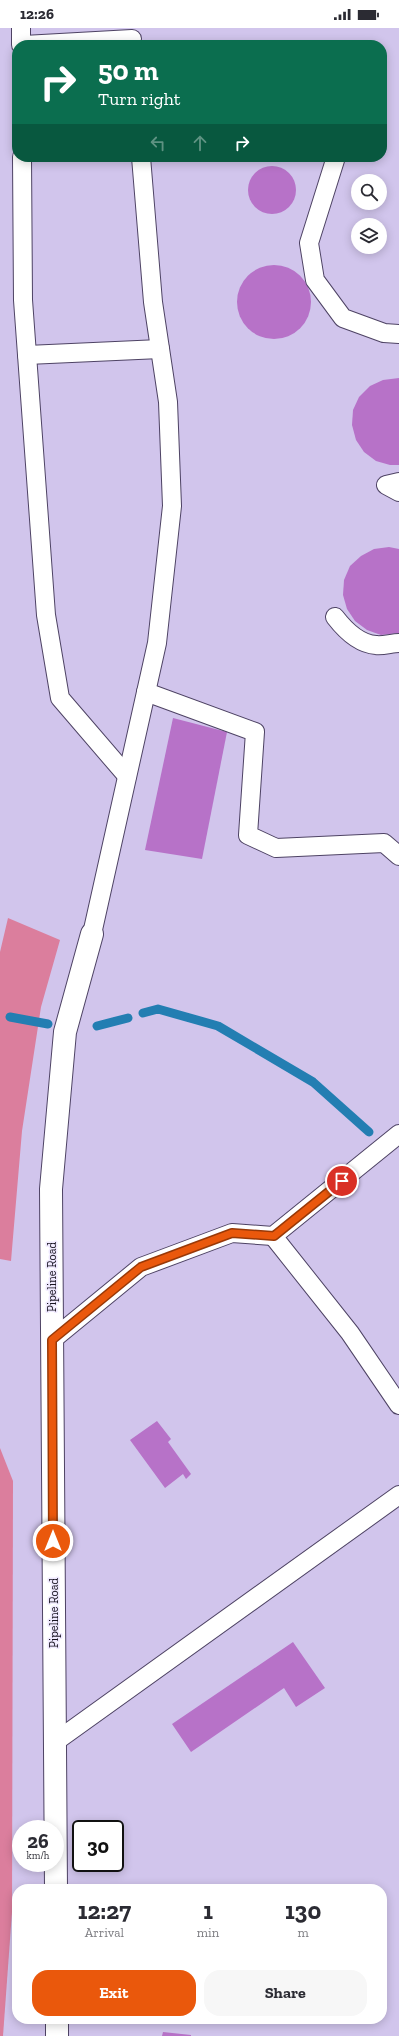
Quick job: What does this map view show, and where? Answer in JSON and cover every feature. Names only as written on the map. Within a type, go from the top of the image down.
[{"type":"street","name":"Pipeline Road","points":[[56,1884],[51,1189],[65,1032],[92,934]]},
{"type":"street","points":[[57,2024],[57,2036]]},
{"type":"lane","points":[[21,28],[22,40]]},
{"type":"lane","points":[[91,40],[132,37]]},
{"type":"lane","points":[[22,162],[23,300],[46,615],[60,698],[128,776]]},
{"type":"lane","points":[[92,934],[157,643],[172,506],[168,402],[153,302],[141,162]]},
{"type":"lane","points":[[334,162],[309,243],[315,280],[343,318],[384,333],[399,334]]},
{"type":"lane","points":[[27,355],[160,349]]},
{"type":"lane","points":[[399,482],[386,485],[399,492]]},
{"type":"lane","points":[[335,617],[342,627],[360,640],[376,646],[399,643]]},
{"type":"lane","points":[[146,692],[255,732],[248,835],[276,848],[384,843],[399,856]]},
{"type":"lane","points":[[52,1340],[141,1267],[232,1233],[274,1236],[399,1134]]},
{"type":"lane","points":[[274,1236],[350,1334],[399,1405]]},
{"type":"lane","points":[[55,1742],[399,1495]]},
{"type":"shaded area","points":[[8,918],[60,940],[41,1007],[22,1131],[11,1261],[0,1259],[0,952]]},
{"type":"shaded area","points":[[0,1448],[13,1481],[12,1912],[3,2036],[0,2036]]},
{"type":"building","points":[[272,166],[281,168],[289,173],[294,181],[296,190],[294,199],[289,207],[281,212],[272,214],[263,212],[255,207],[250,199],[248,190],[250,181],[255,173],[263,168]]},
{"type":"building","points":[[274,265],[288,268],[300,276],[308,288],[311,302],[308,316],[300,328],[288,336],[274,339],[260,336],[248,328],[240,316],[237,302],[240,288],[248,276],[260,268]]},
{"type":"building","points":[[399,378],[399,465],[390,465],[376,461],[364,452],[356,440],[352,425],[353,410],[359,397],[370,386],[383,380]]},
{"type":"building","points":[[389,547],[399,549],[399,633],[381,635],[367,630],[355,621],[347,609],[343,595],[344,580],[350,566],[361,556],[374,549]]},
{"type":"building","points":[[173,718],[227,732],[202,859],[145,850]]},
{"type":"building","points":[[157,1421],[171,1439],[168,1442],[191,1474],[186,1479],[183,1474],[165,1488],[130,1440]]},
{"type":"building","points":[[293,1642],[325,1688],[296,1707],[284,1688],[191,1752],[172,1724]]},
{"type":"building","points":[[163,2032],[191,2035],[191,2036],[162,2036]]},
{"type":"waterway","points":[[143,1013],[158,1009],[218,1026],[313,1082],[369,1132]]},
{"type":"waterway","points":[[10,1017],[48,1024]]},
{"type":"waterway","points":[[97,1026],[128,1018]]},
{"type":"route","points":[[53,1541],[52,1340],[141,1267],[232,1233],[274,1236],[342,1181]]}]
